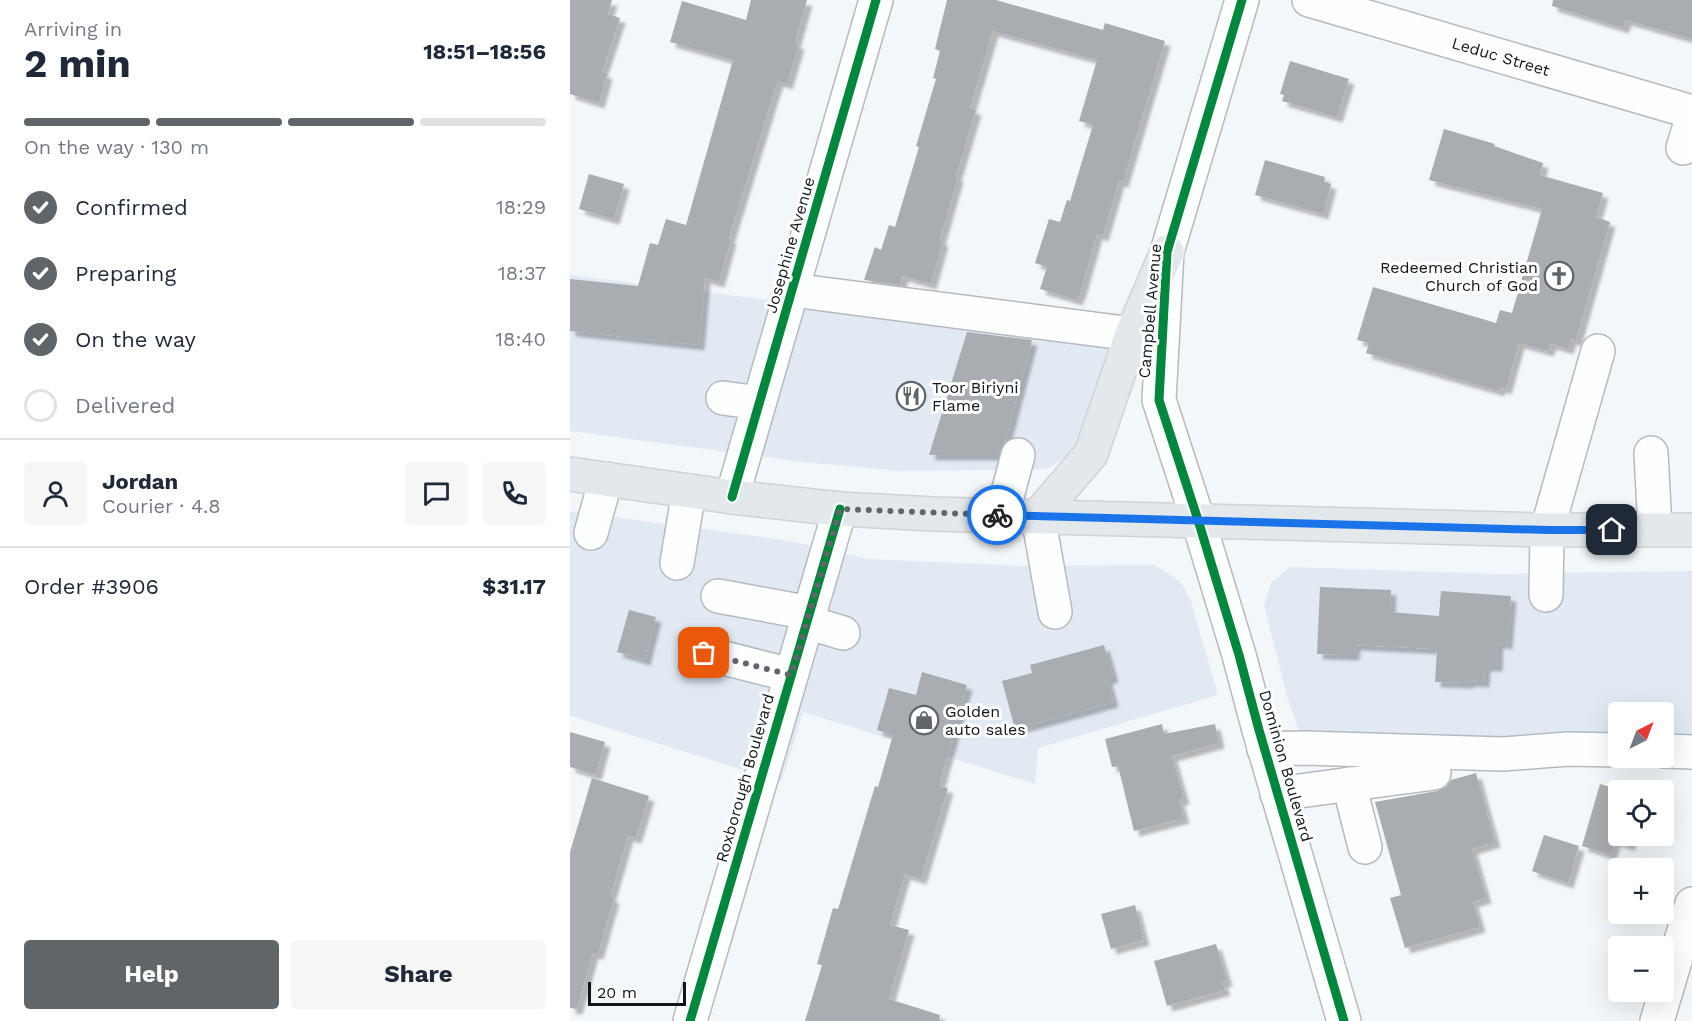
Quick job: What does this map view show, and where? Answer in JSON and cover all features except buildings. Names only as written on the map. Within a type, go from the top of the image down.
[{"type":"main road","points":[[1038,516],[1091,454],[1132,334],[1167,252]]},
{"type":"main road","points":[[570,474],[732,497],[840,509],[1547,530],[1692,530]]},
{"type":"street","name":"Josephine Avenue","points":[[732,497],[876,0]]},
{"type":"street","name":"Campbell Avenue","points":[[1198,520],[1159,400],[1167,252],[1242,0]]},
{"type":"street","name":"Leduc Street","points":[[1309,0],[1604,99],[1692,112]]},
{"type":"street","points":[[792,290],[1132,334]]},
{"type":"street","points":[[1546,595],[1547,530],[1598,351]]},
{"type":"street","points":[[723,398],[759,403]]},
{"type":"street","points":[[1651,453],[1656,530]]},
{"type":"street","points":[[1002,515],[1018,455]]},
{"type":"street","points":[[591,533],[606,479]]},
{"type":"street","points":[[677,563],[689,491]]},
{"type":"street","name":"Roxborough Boulevard","points":[[690,1021],[840,509]]},
{"type":"street","points":[[1038,516],[1055,612]]},
{"type":"street","name":"Dominion Boulevard","points":[[1198,520],[1344,1021]]},
{"type":"street","points":[[718,596],[808,617],[843,633]]},
{"type":"street","points":[[704,653],[791,675]]},
{"type":"street","points":[[1264,749],[1304,748],[1503,754],[1568,749],[1608,750]]},
{"type":"street","points":[[1674,751],[1692,752]]},
{"type":"street","points":[[1277,794],[1434,773]]},
{"type":"street","points":[[1349,784],[1365,847]]},
{"type":"street","points":[[1657,1021],[1692,904]]},
{"type":"shaded area","points":[[570,275],[767,300],[774,283],[1122,314],[1082,440],[1068,456],[1047,469],[899,471],[803,462],[570,431]]},
{"type":"shaded area","points":[[570,511],[785,540],[868,559],[1025,566],[1155,565],[1181,582],[1191,601],[1218,695],[1038,748],[1035,784],[803,712],[782,782],[570,716]]},
{"type":"shaded area","points":[[1290,567],[1499,574],[1692,571],[1692,757],[1674,756],[1674,702],[1608,702],[1608,756],[1306,752],[1287,696],[1264,606],[1271,583]]},
{"type":"cycle path","points":[[732,497],[876,0]]},
{"type":"cycle path","points":[[1242,0],[1167,252],[1159,400],[1239,655],[1344,1021]]},
{"type":"cycle path","points":[[690,1021],[840,509]]},
{"type":"way so far","points":[[704,653],[791,675],[840,509],[997,515]]},
{"type":"place","name":"Redeemed Christian Church of God","points":[[1559,276]]},
{"type":"place","name":"Toor Biriyni Flame","points":[[911,396]]},
{"type":"place","name":"Golden auto sales","points":[[924,720]]},
{"type":"route","points":[[997,515],[1612,530]]}]
